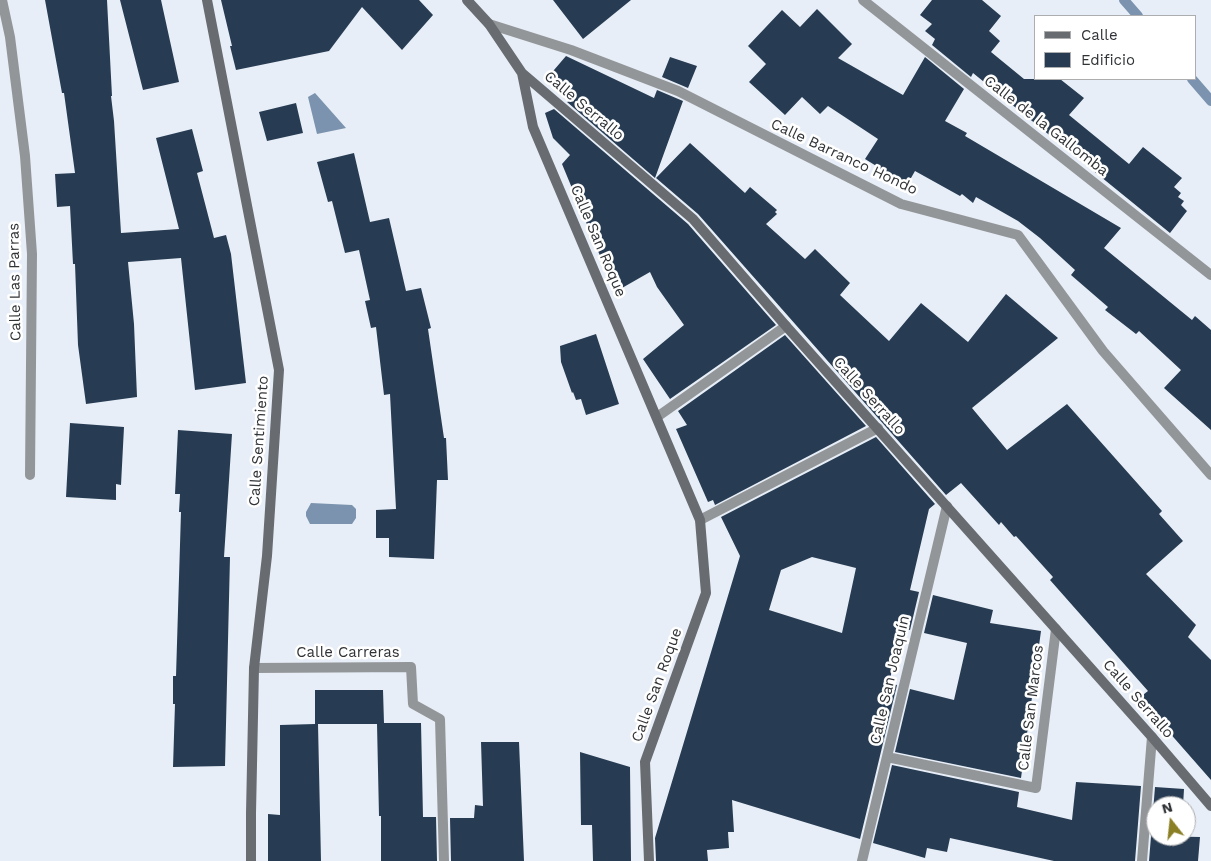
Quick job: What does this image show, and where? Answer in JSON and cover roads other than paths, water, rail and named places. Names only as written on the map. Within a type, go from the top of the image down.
[{"type":"street","name":"Calle Las Parras","points":[[2,0],[10,37],[25,156],[32,254],[30,475]]},
{"type":"street","name":"Calle Sentimiento","points":[[207,0],[279,370],[267,556],[254,668],[251,861]]},
{"type":"street","name":"Calle Serrallo","points":[[467,0],[489,24],[522,73],[693,219],[1211,806]]},
{"type":"street","name":"Calle de la Gallomba","points":[[863,0],[1211,275]]},
{"type":"street","name":"Calle Barranco Hondo","points":[[489,24],[571,50],[678,91],[901,204],[1018,234],[1103,351],[1211,475]]},
{"type":"street","name":"Calle San Roque","points":[[522,73],[533,127],[700,520],[706,593],[645,762],[649,861]]},
{"type":"street","points":[[657,417],[786,326]]},
{"type":"street","points":[[700,520],[878,428]]},
{"type":"street","name":"Calle San Joaquín","points":[[862,861],[947,506]]},
{"type":"street","name":"Calle San Marcos","points":[[887,757],[1036,788],[1056,629]]},
{"type":"street","name":"Calle Carreras","points":[[254,668],[411,667],[412,704],[440,719],[444,861]]},
{"type":"street","points":[[1142,861],[1152,737]]},
{"type":"water","points":[[315,93],[346,128],[317,134],[308,97]]},
{"type":"water","points":[[311,503],[352,505],[356,509],[356,518],[352,524],[310,524],[306,512]]},
{"type":"waterway","points":[[1124,0],[1137,15]]},
{"type":"waterway","points":[[1193,80],[1211,101]]}]
